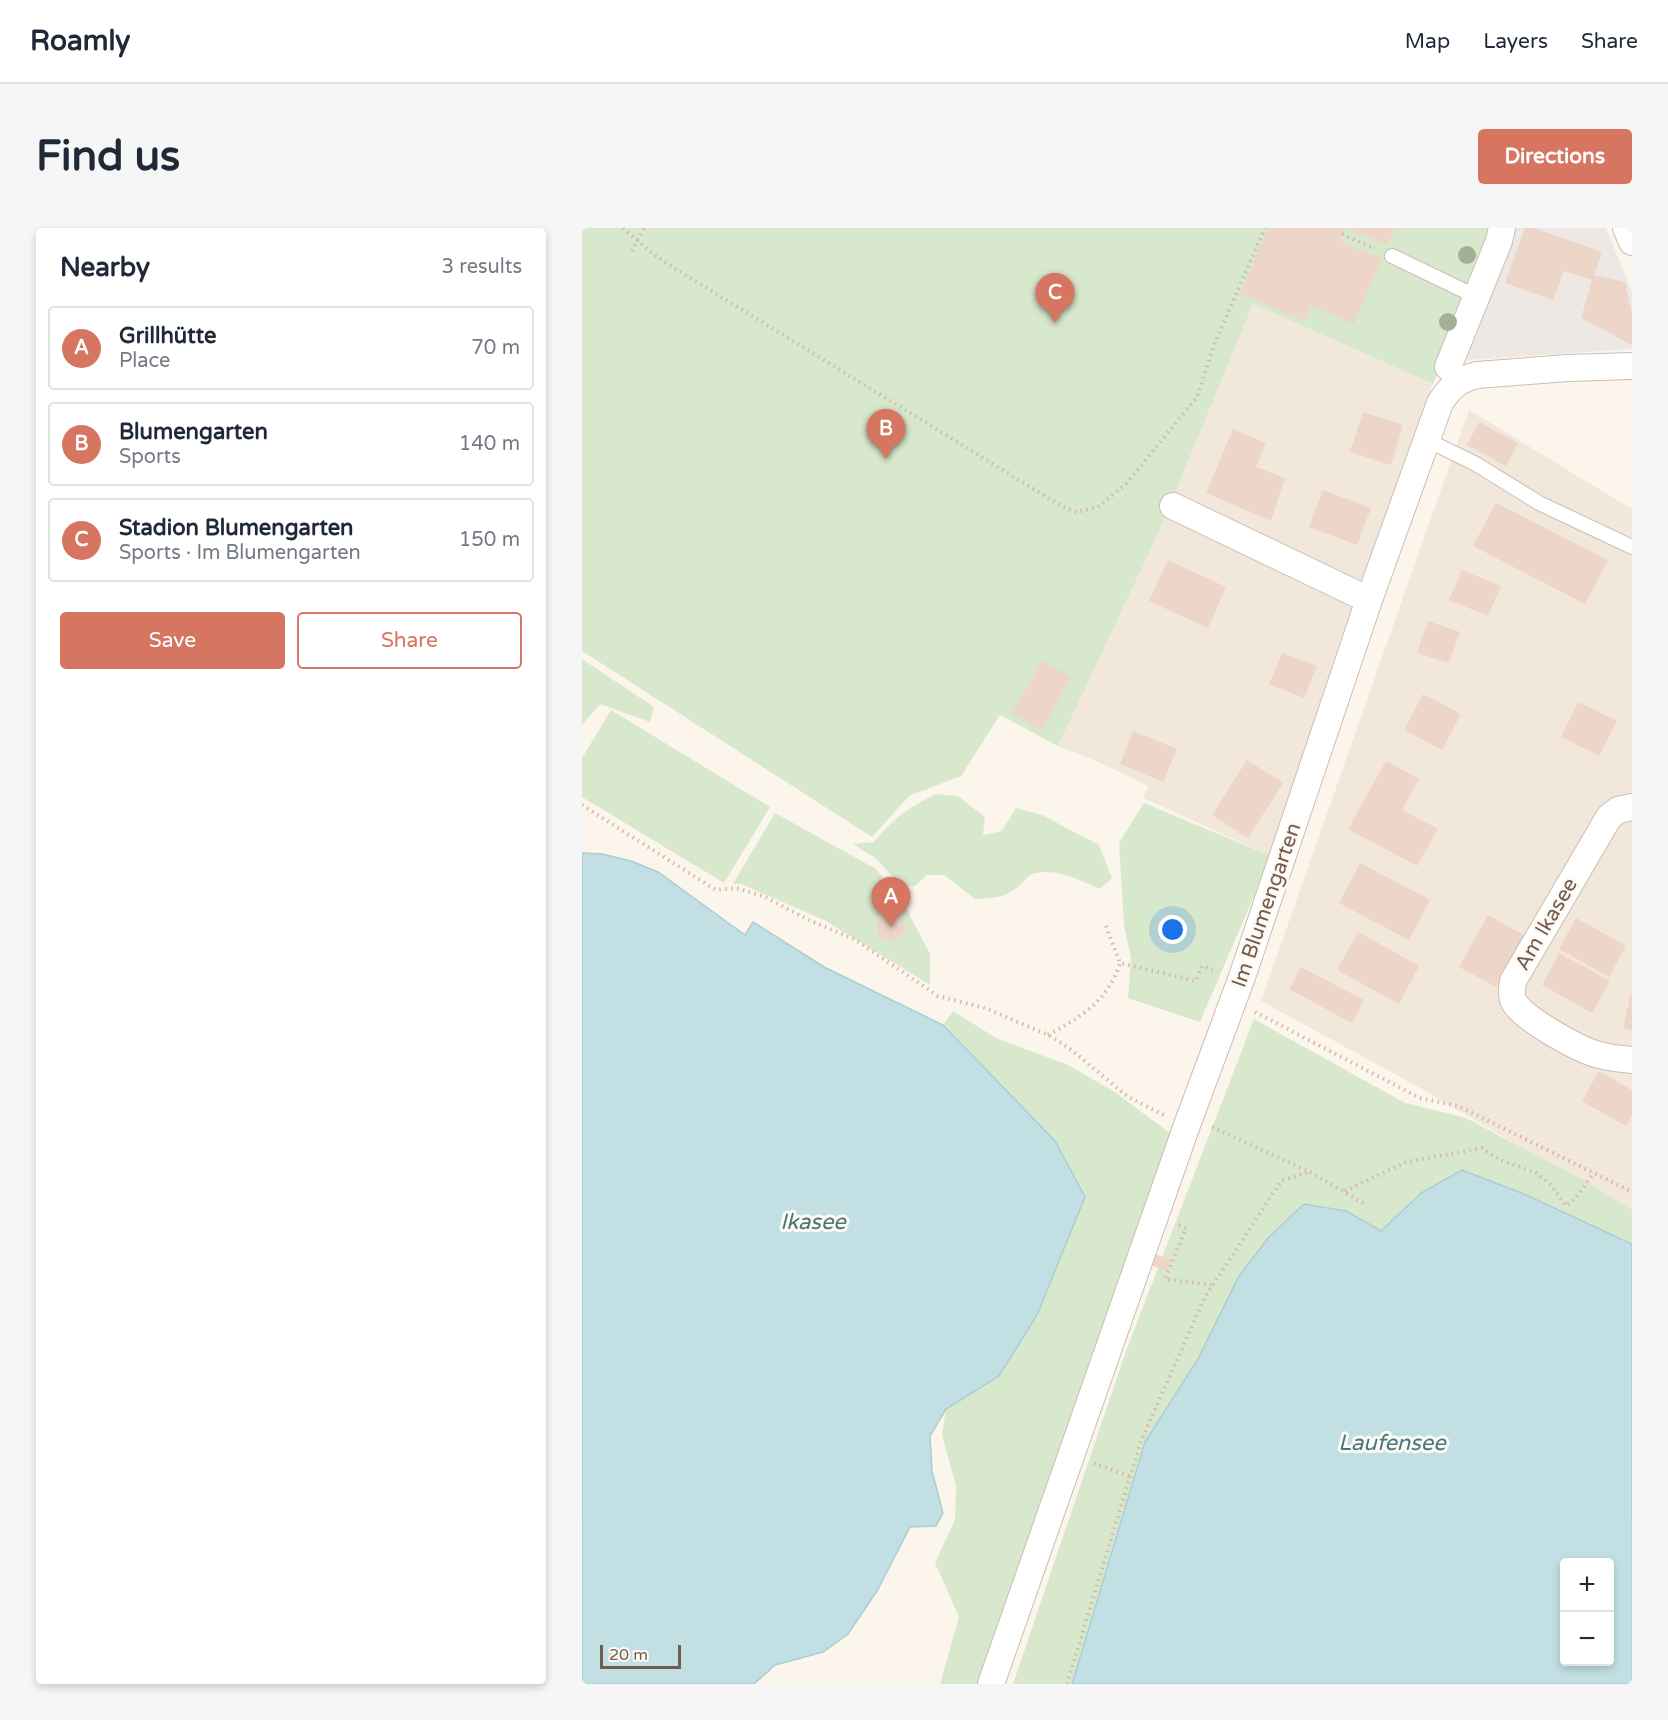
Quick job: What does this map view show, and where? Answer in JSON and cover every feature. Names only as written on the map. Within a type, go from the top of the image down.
[{"type":"street","points":[[1448,367],[1502,228]]},
{"type":"street","points":[[1626,228],[1632,242]]},
{"type":"street","name":"Im Blumengarten","points":[[990,1684],[1188,1121],[1233,1001],[1369,600],[1440,403],[1448,389],[1463,378],[1477,375],[1632,366]]},
{"type":"street","points":[[1173,506],[1369,600]]},
{"type":"street","name":"Am Ikasee","points":[[1632,807],[1618,810],[1609,817],[1513,981],[1511,989],[1512,999],[1523,1014],[1583,1050],[1601,1056],[1632,1060]]},
{"type":"lane","points":[[1392,256],[1475,296]]},
{"type":"lane","points":[[1427,440],[1476,464],[1539,503],[1632,547]]},
{"type":"path","points":[[622,228],[653,254],[1063,507],[1077,512],[1098,507],[1126,484],[1197,397],[1214,345],[1265,228]]},
{"type":"path","points":[[632,251],[644,228]]},
{"type":"path","points":[[1342,234],[1392,256]]},
{"type":"path","points":[[583,806],[716,890],[737,888],[765,897],[809,920],[854,939],[938,996],[985,1008],[1047,1035],[1069,1048],[1127,1096],[1310,1172],[1365,1204]]},
{"type":"path","points":[[1047,1035],[1077,1019],[1101,1000],[1117,973],[1120,963],[1106,926]]},
{"type":"path","points":[[1120,963],[1197,981],[1202,966]]},
{"type":"path","points":[[1233,1001],[1420,1098],[1458,1106],[1632,1192]]},
{"type":"path","points":[[1345,1191],[1406,1162],[1482,1148],[1498,1159],[1536,1173],[1551,1185],[1566,1206],[1575,1199],[1593,1174]]},
{"type":"path","points":[[1067,1684],[1141,1441],[1211,1285],[1281,1181],[1310,1172]]},
{"type":"path","points":[[1165,1280],[1203,1286],[1211,1285]]},
{"type":"path","points":[[1093,1462],[1131,1477]]},
{"type":"shaded area","points":[[1514,228],[1606,228],[1632,292],[1632,349],[1465,360],[1510,247]]},
{"type":"shaded area","points":[[1253,304],[1433,384],[1271,856],[1143,798],[1148,786],[1058,746],[1158,534]]},
{"type":"shaded area","points":[[1469,410],[1632,509],[1632,1212],[1415,1085],[1261,1001]]},
{"type":"green space","points":[[582,228],[1497,228],[1433,384],[1253,304],[1158,534],[1058,746],[1000,715],[961,776],[909,796],[872,837],[582,651]]},
{"type":"green space","points":[[582,659],[654,707],[650,722],[600,704],[582,725]]},
{"type":"green space","points":[[611,710],[770,807],[724,883],[582,797],[582,758]]},
{"type":"green space","points":[[936,794],[958,796],[985,817],[983,835],[1002,831],[1016,808],[1042,815],[1099,845],[1112,878],[1100,889],[1059,873],[1042,872],[1031,875],[1021,885],[1003,896],[975,899],[944,875],[927,875],[914,887],[898,882],[875,858],[853,844],[874,842],[902,814]]},
{"type":"green space","points":[[1144,803],[1271,856],[1200,1022],[1128,998],[1131,958],[1124,925],[1119,843]]},
{"type":"green space","points":[[775,813],[876,869],[904,904],[930,954],[930,985],[824,920],[741,884],[733,884]]},
{"type":"green space","points":[[953,1011],[996,1038],[1068,1065],[1113,1091],[1177,1138],[983,1684],[940,1684],[959,1617],[935,1563],[955,1520],[956,1486],[942,1435],[946,1409],[999,1376],[1037,1315],[1055,1141],[943,1025]]},
{"type":"green space","points":[[1254,1019],[1405,1103],[1466,1118],[1587,1182],[1632,1210],[1632,1244],[1622,1238],[1420,1193],[1381,1231],[1346,1211],[1304,1204],[1269,1237],[1239,1276],[1198,1359],[1145,1442],[1072,1684],[1013,1684],[1126,1351]]},
{"type":"water","name":"Ikasee","points":[[582,853],[602,854],[631,861],[658,872],[745,935],[753,922],[824,967],[943,1025],[1055,1141],[1085,1197],[1037,1315],[999,1376],[946,1409],[930,1436],[932,1471],[943,1513],[936,1526],[910,1527],[877,1591],[848,1634],[823,1652],[775,1665],[754,1684],[582,1684]]},
{"type":"water","name":"Laufensee","points":[[1462,1170],[1524,1194],[1632,1244],[1632,1684],[1072,1684],[1145,1442],[1198,1359],[1239,1276],[1269,1237],[1304,1204],[1346,1211],[1381,1231],[1421,1193]]},
{"type":"building","points":[[1268,228],[1345,228],[1340,241],[1382,259],[1354,324],[1311,306],[1305,321],[1240,294]]},
{"type":"building","points":[[1346,228],[1395,228],[1387,245]]},
{"type":"building","points":[[1525,228],[1534,228],[1602,252],[1594,275],[1625,282],[1632,314],[1632,345],[1581,318],[1592,280],[1564,271],[1553,300],[1505,283]]},
{"type":"building","points":[[1363,412],[1403,425],[1391,465],[1350,452]]},
{"type":"building","points":[[1479,422],[1518,443],[1506,466],[1467,445]]},
{"type":"building","points":[[1233,429],[1266,443],[1256,467],[1285,478],[1271,521],[1206,493]]},
{"type":"building","points":[[1323,490],[1371,508],[1357,545],[1309,527]]},
{"type":"building","points":[[1496,503],[1608,560],[1585,604],[1473,546]]},
{"type":"building","points":[[1168,560],[1226,587],[1208,628],[1149,601]]},
{"type":"building","points":[[1462,570],[1501,586],[1488,616],[1449,600]]},
{"type":"building","points":[[1428,621],[1460,632],[1449,663],[1417,653]]},
{"type":"building","points":[[1282,653],[1317,666],[1304,698],[1269,684]]},
{"type":"building","points":[[1042,661],[1071,677],[1041,730],[1012,713]]},
{"type":"building","points":[[1423,694],[1461,714],[1442,750],[1404,730]]},
{"type":"building","points":[[1578,702],[1617,721],[1599,756],[1561,737]]},
{"type":"building","points":[[1133,731],[1177,749],[1163,782],[1120,764]]},
{"type":"building","points":[[1247,760],[1283,783],[1248,838],[1212,815]]},
{"type":"building","points":[[1386,761],[1419,779],[1402,810],[1438,829],[1417,866],[1348,829]]},
{"type":"building","points":[[1360,863],[1430,900],[1409,940],[1339,903]]},
{"type":"building","points":[[890,911],[904,918],[905,933],[892,942],[878,936],[877,920]]},
{"type":"building","points":[[1488,915],[1525,936],[1496,987],[1459,967]]},
{"type":"building","points":[[1576,918],[1626,946],[1609,977],[1559,949]]},
{"type":"building","points":[[1358,932],[1419,966],[1399,1004],[1337,970]]},
{"type":"building","points":[[1559,953],[1610,981],[1592,1013],[1542,985]]},
{"type":"building","points":[[1301,967],[1364,1000],[1352,1023],[1289,989]]},
{"type":"building","points":[[1632,994],[1632,1030],[1623,1028]]},
{"type":"building","points":[[1599,1071],[1632,1090],[1632,1114],[1626,1126],[1582,1101]]},
{"type":"building","points":[[1150,1252],[1171,1260],[1167,1272],[1146,1263]]},
{"type":"place","name":"Stadion Blumengarten","points":[[1055,323]]},
{"type":"place","name":"Blumengarten","points":[[886,459]]},
{"type":"place","name":"Grillhütte","points":[[891,927]]}]
